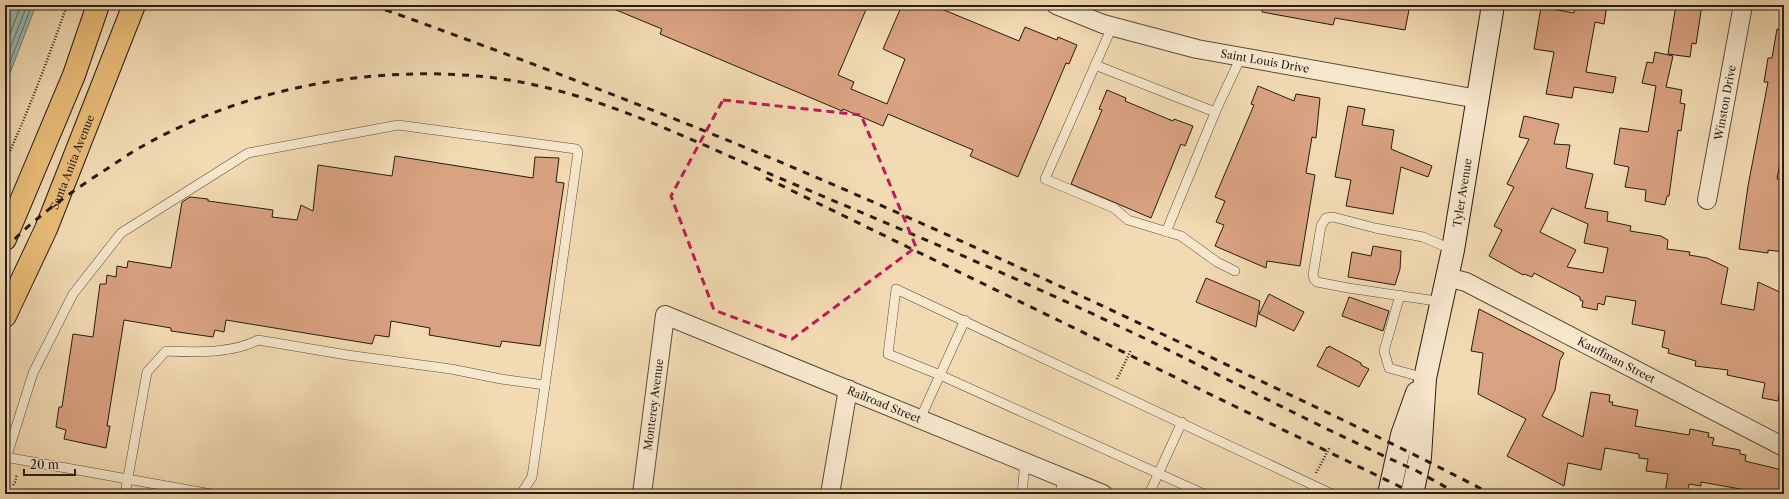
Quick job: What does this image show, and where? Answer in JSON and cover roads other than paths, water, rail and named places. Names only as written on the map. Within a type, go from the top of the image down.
[{"type":"main road","points":[[5,239],[74,75],[98,5]]},
{"type":"main road","name":"Santa Anita Avenue","points":[[5,316],[46,229],[134,5]]},
{"type":"main road","name":"Tyler Avenue","points":[[1412,494],[1420,457],[1425,378],[1443,302],[1453,250],[1493,5]]},
{"type":"main road","name":"Tyler Avenue","points":[[1389,494],[1402,435],[1414,397],[1425,378]]},
{"type":"street","name":"Saint Louis Drive","points":[[1056,5],[1112,26],[1197,49],[1478,99]]},
{"type":"street","name":"Winston Drive","points":[[1707,200],[1743,5]]},
{"type":"street","name":"Kauffman Street","points":[[1447,277],[1466,282],[1784,447]]},
{"type":"street","name":"Railroad Street","points":[[664,315],[1025,462],[1062,486],[1102,494]]},
{"type":"street","name":"Monterey Avenue","points":[[642,494],[664,315]]},
{"type":"street","points":[[830,494],[848,389]]},
{"type":"lane","points":[[1112,26],[1046,179],[1114,208],[1128,220],[1181,236],[1217,262],[1235,271]]},
{"type":"lane","points":[[1166,232],[1215,112],[1241,57]]},
{"type":"lane","points":[[1095,65],[1215,112]]},
{"type":"lane","points":[[211,494],[5,459],[33,373],[73,294],[121,233],[248,153],[398,125],[578,150],[570,219],[532,477],[521,494]]},
{"type":"lane","points":[[1443,302],[1317,282],[1314,279],[1321,226],[1326,218],[1333,217],[1374,228],[1423,237],[1453,250]]},
{"type":"lane","points":[[1204,494],[940,375],[888,354],[896,289],[1182,422],[1332,494]]},
{"type":"lane","points":[[1400,295],[1384,351],[1389,368],[1425,378]]},
{"type":"lane","points":[[920,419],[965,320]]},
{"type":"lane","points":[[125,494],[147,372],[166,351],[201,352],[248,345],[258,340],[347,355],[451,369],[500,379],[545,385]]},
{"type":"lane","points":[[1149,494],[1182,422]]},
{"type":"lane","points":[[1022,494],[1025,462]]},
{"type":"water","points":[[5,5],[36,5],[5,86]]},
{"type":"railway","points":[[372,5],[528,62],[683,122],[894,211],[1004,260],[1167,336],[1390,443],[1491,494]]},
{"type":"railway","points":[[5,249],[27,227],[51,208],[76,189],[126,156],[179,127],[220,110],[261,97],[304,86],[347,79],[390,75],[434,74],[477,76],[516,81],[555,90],[631,114],[1009,276],[1146,339],[1315,423],[1417,471],[1458,494]]},
{"type":"railway","points":[[766,178],[1415,494]]}]
